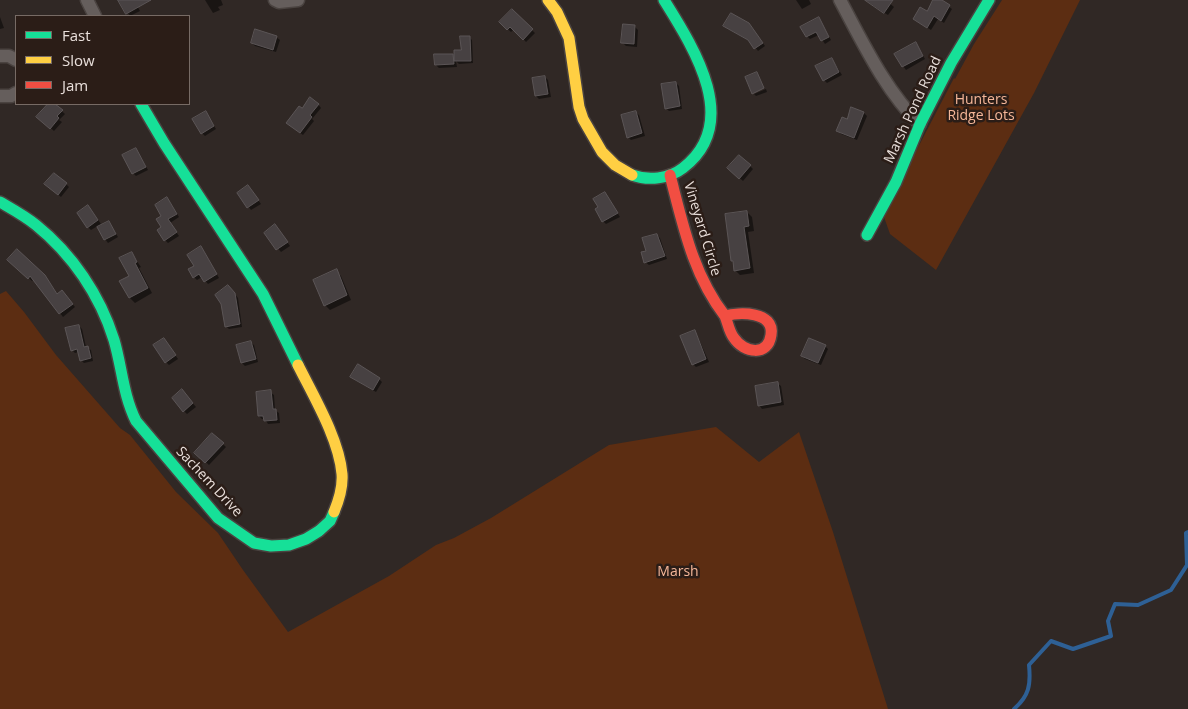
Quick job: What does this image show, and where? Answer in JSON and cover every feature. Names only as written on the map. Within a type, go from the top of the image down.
[{"type":"street","points":[[87,0],[94,15]]},
{"type":"street","points":[[275,0],[279,2],[298,0]]},
{"type":"street","points":[[548,0],[556,9],[565,28],[572,51],[580,109],[586,126],[602,153],[628,173],[640,178],[670,176],[686,167],[700,153],[712,124],[710,96],[704,75],[664,0]]},
{"type":"street","points":[[840,0],[887,84],[910,115],[920,124]]},
{"type":"street","name":"Marsh Pond Road","points":[[866,235],[896,182],[920,124],[951,63],[989,0]]},
{"type":"street","points":[[0,56],[9,56],[15,59]]},
{"type":"street","points":[[0,96],[11,96],[15,94]]},
{"type":"street","name":"Sachem Drive","points":[[0,202],[35,224],[64,252],[83,275],[106,318],[114,341],[128,405],[136,421],[218,518],[254,543],[271,546],[289,545],[306,539],[319,531],[330,521],[339,500],[342,475],[338,455],[325,419],[263,294],[164,143],[142,105]]},
{"type":"street","name":"Vineyard Circle","points":[[670,176],[702,282],[715,305],[725,316]]},
{"type":"green space","name":"Hunters Ridge Lots","points":[[1002,0],[1080,0],[1034,93],[936,270],[890,234],[884,217],[885,211],[954,78]]},
{"type":"green space","name":"Marsh","points":[[6,291],[56,355],[120,428],[130,435],[176,492],[218,533],[288,632],[389,576],[436,545],[454,538],[491,518],[609,445],[716,427],[759,462],[799,432],[833,532],[888,709],[0,709],[0,294]]},
{"type":"building","points":[[118,0],[151,0],[126,14]]},
{"type":"building","points":[[865,0],[893,0],[884,13]]},
{"type":"building","points":[[933,0],[942,0],[950,5],[941,21],[934,16],[927,28],[913,19],[920,7],[927,11]]},
{"type":"building","points":[[512,9],[533,29],[523,40],[510,27],[507,30],[499,22]]},
{"type":"building","points":[[731,13],[749,23],[763,43],[754,49],[748,40],[723,26]]},
{"type":"building","points":[[819,17],[829,37],[821,41],[816,32],[806,37],[800,27]]},
{"type":"building","points":[[623,24],[635,25],[634,44],[621,43]]},
{"type":"building","points":[[255,29],[277,36],[273,50],[251,43]]},
{"type":"building","points":[[460,36],[470,36],[471,61],[454,61],[454,50],[461,50]]},
{"type":"building","points":[[916,42],[923,56],[902,67],[894,54]]},
{"type":"building","points":[[434,54],[453,54],[454,64],[435,65]]},
{"type":"building","points":[[832,58],[839,72],[823,81],[815,66]]},
{"type":"building","points":[[757,72],[764,88],[752,94],[745,77]]},
{"type":"building","points":[[545,76],[548,94],[535,96],[532,78]]},
{"type":"building","points":[[676,82],[680,106],[665,109],[661,84]]},
{"type":"building","points":[[310,97],[319,104],[300,133],[286,123],[299,106],[302,108]]},
{"type":"building","points":[[47,105],[56,105],[63,110],[57,116],[59,118],[50,129],[36,117]]},
{"type":"building","points":[[851,107],[864,112],[854,138],[836,131],[842,117],[847,119]]},
{"type":"building","points":[[206,111],[214,126],[201,134],[192,119]]},
{"type":"building","points":[[636,111],[642,133],[627,138],[621,115]]},
{"type":"building","points":[[136,148],[146,167],[132,174],[122,155]]},
{"type":"building","points":[[739,155],[751,165],[739,179],[727,168]]},
{"type":"building","points":[[54,173],[67,183],[58,195],[44,184]]},
{"type":"building","points":[[248,185],[259,200],[247,208],[237,193]]},
{"type":"building","points":[[605,192],[618,213],[602,222],[595,209],[598,207],[593,199]]},
{"type":"building","points":[[167,197],[177,214],[168,219],[177,232],[164,241],[157,230],[161,227],[156,219],[161,216],[155,205]]},
{"type":"building","points":[[88,205],[98,220],[87,228],[77,213]]},
{"type":"building","points":[[747,211],[749,226],[744,227],[750,268],[734,271],[725,214]]},
{"type":"building","points":[[109,221],[116,234],[104,240],[97,227]]},
{"type":"building","points":[[275,224],[288,242],[276,250],[264,233]]},
{"type":"building","points":[[657,234],[665,256],[644,263],[641,252],[646,251],[642,238]]},
{"type":"building","points":[[201,246],[217,274],[204,282],[199,274],[193,278],[188,269],[194,266],[187,255]]},
{"type":"building","points":[[17,249],[45,275],[57,294],[62,290],[73,304],[59,314],[30,276],[28,279],[7,260]]},
{"type":"building","points":[[132,252],[137,262],[135,263],[148,288],[129,298],[119,281],[129,276],[119,258]]},
{"type":"building","points":[[337,269],[347,295],[324,306],[313,280]]},
{"type":"building","points":[[228,285],[235,293],[240,324],[225,327],[221,304],[215,295]]},
{"type":"building","points":[[79,325],[84,347],[88,346],[91,358],[80,361],[77,349],[71,351],[65,328]]},
{"type":"building","points":[[695,330],[706,359],[692,365],[680,336]]},
{"type":"building","points":[[164,338],[176,355],[165,363],[153,345]]},
{"type":"building","points":[[809,338],[826,345],[818,363],[801,356]]},
{"type":"building","points":[[251,341],[256,359],[241,363],[236,345]]},
{"type":"building","points":[[358,364],[380,378],[373,390],[350,377]]},
{"type":"building","points":[[778,382],[781,402],[758,406],[755,386]]},
{"type":"building","points":[[182,389],[193,403],[183,412],[172,398]]},
{"type":"building","points":[[271,390],[273,409],[276,409],[277,420],[264,421],[263,416],[258,416],[256,392]]},
{"type":"building","points":[[212,433],[224,443],[205,463],[194,453]]},
{"type":"waterway","points":[[1014,709],[1028,690],[1030,678],[1029,665],[1051,641],[1073,649],[1111,636],[1108,621],[1115,604],[1138,605],[1171,590],[1187,565],[1186,533],[1188,532]]},
{"type":"traffic: fast","points":[[632,175],[658,178],[677,172],[700,150],[709,130],[711,108],[707,85],[699,62],[688,40],[664,0]]},
{"type":"traffic: fast","points":[[867,235],[896,182],[920,124],[951,63],[989,0]]},
{"type":"traffic: fast","points":[[142,105],[164,143],[263,294],[298,365]]},
{"type":"traffic: fast","points":[[0,202],[36,225],[49,236],[83,276],[93,291],[108,323],[117,350],[128,401],[136,421],[218,518],[254,543],[271,546],[289,545],[306,539],[330,521],[334,512]]},
{"type":"traffic: slow","points":[[548,0],[557,12],[569,38],[579,107],[583,119],[602,152],[615,165],[632,175]]},
{"type":"traffic: slow","points":[[298,365],[325,418],[340,461],[342,484],[334,512]]},
{"type":"traffic: jam","points":[[670,175],[690,249],[714,300],[725,316],[747,314],[762,317],[771,327],[769,342],[761,350],[744,347],[732,336],[725,316]]}]
